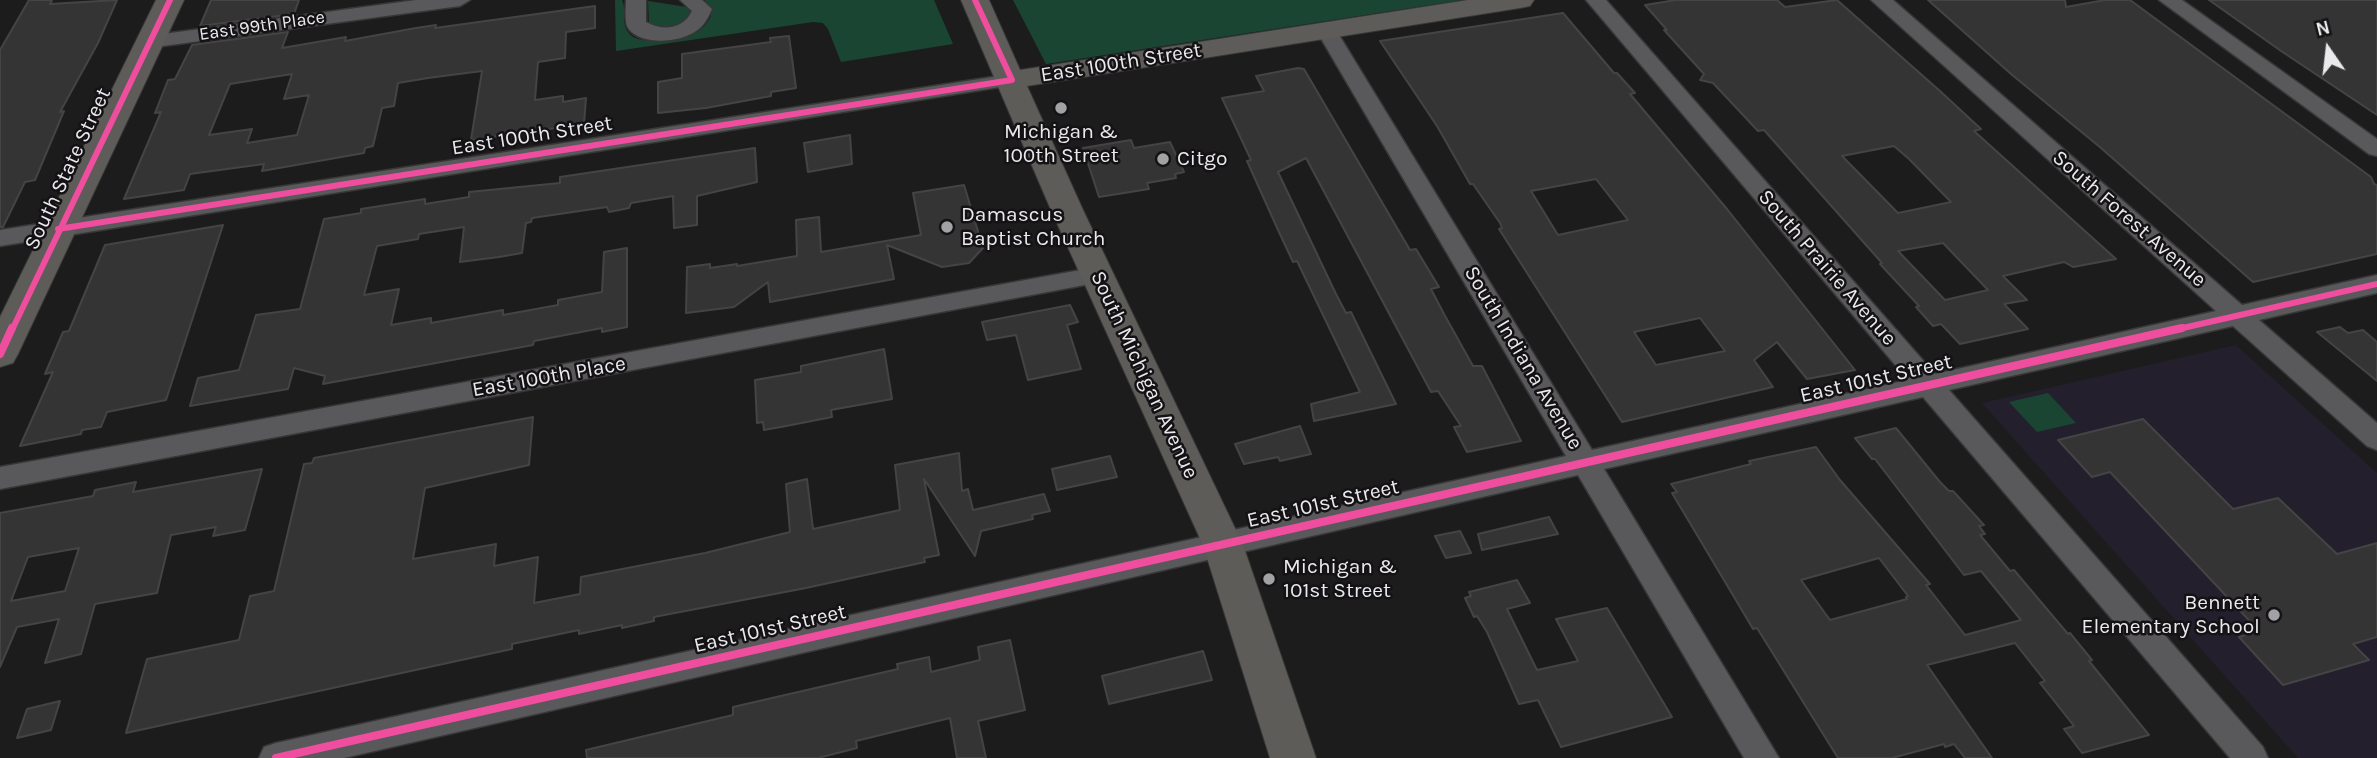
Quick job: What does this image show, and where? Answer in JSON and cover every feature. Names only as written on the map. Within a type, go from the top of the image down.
[{"type":"street","name":"South State Street","points":[[0,354],[170,0]]},
{"type":"street","name":"East 99th Place","points":[[148,42],[460,0]]},
{"type":"street","points":[[636,0],[636,25],[655,35],[688,29],[699,19],[702,9],[690,0]]},
{"type":"street","name":"South Michigan Avenue","points":[[975,0],[1097,275],[1223,545],[1293,758]]},
{"type":"street","name":"East 100th Street","points":[[0,238],[1520,0]]},
{"type":"street","name":"South Prairie Avenue","points":[[1596,0],[2251,758]]},
{"type":"street","name":"South Forest Avenue","points":[[1881,0],[2377,439]]},
{"type":"street","points":[[2169,0],[2377,149]]},
{"type":"street","name":"South Indiana Avenue","points":[[1326,30],[1762,758]]},
{"type":"street","name":"East 100th Place","points":[[0,478],[1097,275]]},
{"type":"street","name":"East 101st Street","points":[[276,758],[2377,284]]},
{"type":"shaded area","name":"Bennett Elementary School","points":[[2236,345],[2377,473],[2377,758],[2298,758],[1982,403]]},
{"type":"green space","points":[[615,0],[622,0],[625,25],[633,37],[660,41],[701,29],[711,16],[705,0],[934,0],[953,44],[841,62],[828,29],[823,23],[813,22],[616,51]]},
{"type":"green space","points":[[1013,0],[1463,0],[1046,64]]},
{"type":"green space","points":[[648,1],[687,7],[691,12],[689,19],[670,27],[649,24]]},
{"type":"green space","points":[[2048,393],[2076,423],[2037,432],[2009,402]]},
{"type":"building","points":[[29,0],[52,0],[50,4],[117,0],[98,43],[60,112],[64,111],[35,180],[25,182],[3,227],[0,227],[0,50]]},
{"type":"building","points":[[211,0],[299,0],[294,14],[200,26]]},
{"type":"building","points":[[1676,0],[1777,0],[1785,7],[1837,0],[1981,129],[1974,131],[2116,259],[2073,267],[2064,262],[2003,276],[2027,300],[2004,304],[2028,329],[1960,344],[1941,324],[1933,326],[1916,307],[1919,306],[1880,264],[1882,263],[1764,130],[1758,131],[1713,83],[1700,80],[1704,74],[1645,5]],"holes":[[[1894,146],[1909,159],[1951,202],[1898,213],[1842,156]],[[1943,243],[1988,290],[1945,300],[1898,251]]]},
{"type":"building","points":[[1928,0],[2065,0],[2066,7],[2105,0],[2130,0],[2371,177],[2377,185],[2377,254],[2253,282]]},
{"type":"building","points":[[2209,0],[2377,0],[2377,115],[2281,51]]},
{"type":"building","points":[[595,6],[595,28],[566,32],[565,58],[538,62],[535,100],[563,96],[563,102],[586,98],[584,124],[471,140],[482,71],[428,78],[398,83],[394,106],[382,108],[373,146],[365,148],[364,153],[262,171],[264,164],[190,174],[184,190],[124,199],[161,112],[155,113],[168,80],[175,79],[192,45],[288,32],[282,48],[346,37],[345,41],[436,25],[435,28]],"holes":[[[292,74],[284,99],[309,95],[297,135],[247,143],[252,129],[209,135],[230,84]]]},
{"type":"building","points":[[1563,13],[1614,73],[1635,93],[1630,94],[1727,209],[1855,370],[1807,379],[1777,342],[1754,360],[1773,387],[1622,422],[1499,229],[1502,228],[1500,223],[1473,184],[1470,184],[1437,126],[1380,41]],"holes":[[[1596,179],[1628,220],[1558,235],[1531,191]],[[1700,318],[1725,351],[1656,365],[1634,332]]]},
{"type":"building","points":[[789,36],[796,88],[771,92],[771,96],[706,108],[658,113],[658,82],[682,78],[682,54],[771,42],[770,38]]},
{"type":"building","points":[[1304,69],[1410,250],[1416,249],[1439,287],[1431,289],[1444,314],[1473,366],[1482,366],[1521,441],[1467,452],[1454,427],[1461,426],[1438,391],[1431,392],[1306,158],[1278,172],[1336,294],[1346,313],[1351,312],[1396,404],[1314,421],[1311,404],[1360,392],[1297,261],[1293,262],[1222,98],[1264,91],[1256,76]]},
{"type":"building","points":[[850,135],[852,164],[808,172],[804,143]]},
{"type":"building","name":"Citgo","points":[[1131,140],[1134,148],[1170,142],[1184,172],[1175,174],[1176,178],[1147,183],[1149,189],[1099,197],[1083,148]]},
{"type":"building","points":[[755,148],[757,182],[697,196],[697,225],[674,228],[673,196],[631,203],[629,208],[609,212],[607,207],[532,218],[531,222],[526,223],[522,253],[499,257],[460,262],[464,227],[419,234],[418,239],[377,246],[364,295],[399,289],[391,325],[431,318],[431,323],[503,310],[503,315],[558,305],[558,300],[602,292],[604,252],[627,248],[627,327],[602,332],[602,328],[534,341],[533,345],[323,384],[325,376],[294,368],[288,389],[190,406],[198,378],[239,370],[256,315],[300,309],[324,219],[361,213],[361,209],[425,199],[425,204],[469,197],[469,192],[560,183],[560,177]]},
{"type":"building","points":[[964,185],[983,248],[969,263],[942,267],[887,245],[894,279],[770,302],[768,282],[734,307],[686,313],[687,267],[710,264],[710,268],[737,266],[797,256],[796,220],[819,217],[821,252],[921,235],[913,193]]},
{"type":"building","points":[[223,225],[166,400],[107,412],[101,427],[82,430],[81,434],[20,446],[53,372],[45,374],[63,332],[69,331],[105,245]]},
{"type":"building","points":[[1070,305],[1078,322],[1067,325],[1081,369],[1028,380],[1016,335],[987,340],[982,322]]},
{"type":"building","points":[[2340,327],[2348,333],[2363,330],[2377,342],[2377,381],[2317,332]]},
{"type":"building","points":[[884,349],[892,399],[831,410],[832,417],[781,427],[764,430],[763,422],[757,423],[755,380],[801,372],[801,366]]},
{"type":"building","points":[[533,417],[529,465],[425,488],[413,559],[496,544],[494,566],[538,557],[534,603],[580,594],[581,577],[705,553],[790,532],[786,484],[807,479],[813,529],[900,510],[895,465],[959,453],[962,491],[968,489],[973,510],[1044,494],[1050,511],[1032,515],[1033,519],[981,531],[975,556],[924,479],[939,555],[924,558],[925,562],[654,617],[654,621],[622,628],[622,625],[579,634],[579,630],[512,644],[512,649],[126,733],[147,659],[239,640],[250,596],[274,591],[304,464],[312,463],[314,458]]},
{"type":"building","points":[[2143,419],[2233,509],[2278,498],[2337,554],[2377,543],[2377,637],[2353,644],[2369,660],[2283,685],[2239,637],[2259,631],[2110,472],[2092,477],[2058,440]]},
{"type":"building","points":[[1300,426],[1311,454],[1280,461],[1278,457],[1244,464],[1235,444]]},
{"type":"building","points":[[1896,428],[1940,482],[1949,491],[1953,491],[1984,525],[1979,526],[1985,534],[1980,535],[2010,571],[2014,570],[2068,634],[2070,633],[2092,660],[2089,661],[2149,735],[2082,753],[2064,729],[2074,726],[2040,683],[2045,681],[2015,643],[1927,665],[1992,758],[1965,758],[1954,744],[1945,747],[1944,744],[1892,758],[1838,758],[1757,628],[1753,629],[1672,493],[1677,492],[1671,484],[1751,464],[1749,461],[1816,447],[1840,480],[1930,584],[1926,585],[1965,635],[2021,620],[1981,571],[1964,575],[1875,459],[1872,459],[1855,438]],"holes":[[[1879,558],[1908,596],[1907,599],[1830,620],[1801,580]]]},
{"type":"building","points":[[1110,456],[1117,477],[1057,490],[1052,469]]},
{"type":"building","points":[[262,469],[245,530],[213,536],[216,527],[171,535],[157,593],[95,604],[81,654],[45,663],[59,619],[17,627],[0,667],[0,513],[93,496],[95,490],[136,482],[133,492]],"holes":[[[79,548],[65,591],[11,601],[28,557]]]},
{"type":"building","points":[[1549,517],[1558,534],[1482,550],[1478,534]]},
{"type":"building","points":[[1460,531],[1471,553],[1446,558],[1435,536]]},
{"type":"building","points":[[1517,580],[1530,603],[1507,609],[1537,670],[1578,661],[1556,619],[1607,608],[1672,717],[1561,747],[1538,700],[1519,704],[1487,632],[1477,616],[1474,617],[1465,598],[1471,596],[1469,592]]},
{"type":"building","points":[[1010,640],[1025,710],[978,721],[986,758],[957,758],[950,718],[856,741],[857,748],[818,758],[587,758],[586,750],[733,715],[733,707],[898,669],[897,664],[929,657],[931,672],[980,660],[978,647]]},
{"type":"building","points":[[1203,651],[1212,680],[1109,704],[1102,676]]},
{"type":"building","points":[[60,701],[51,730],[17,738],[27,709]]},
{"type":"cycle path","points":[[0,354],[170,0]]},
{"type":"cycle path","points":[[58,229],[1012,80],[975,0]]},
{"type":"cycle path","points":[[276,758],[2377,284]]},
{"type":"place","name":"Michigan & 100th Street","points":[[1061,108]]},
{"type":"place","name":"Citgo","points":[[1163,159]]},
{"type":"place","name":"Damascus Baptist Church","points":[[947,227]]},
{"type":"place","name":"Michigan & 101st Street","points":[[1269,579]]},
{"type":"place","name":"Bennett Elementary School","points":[[2274,615]]}]
